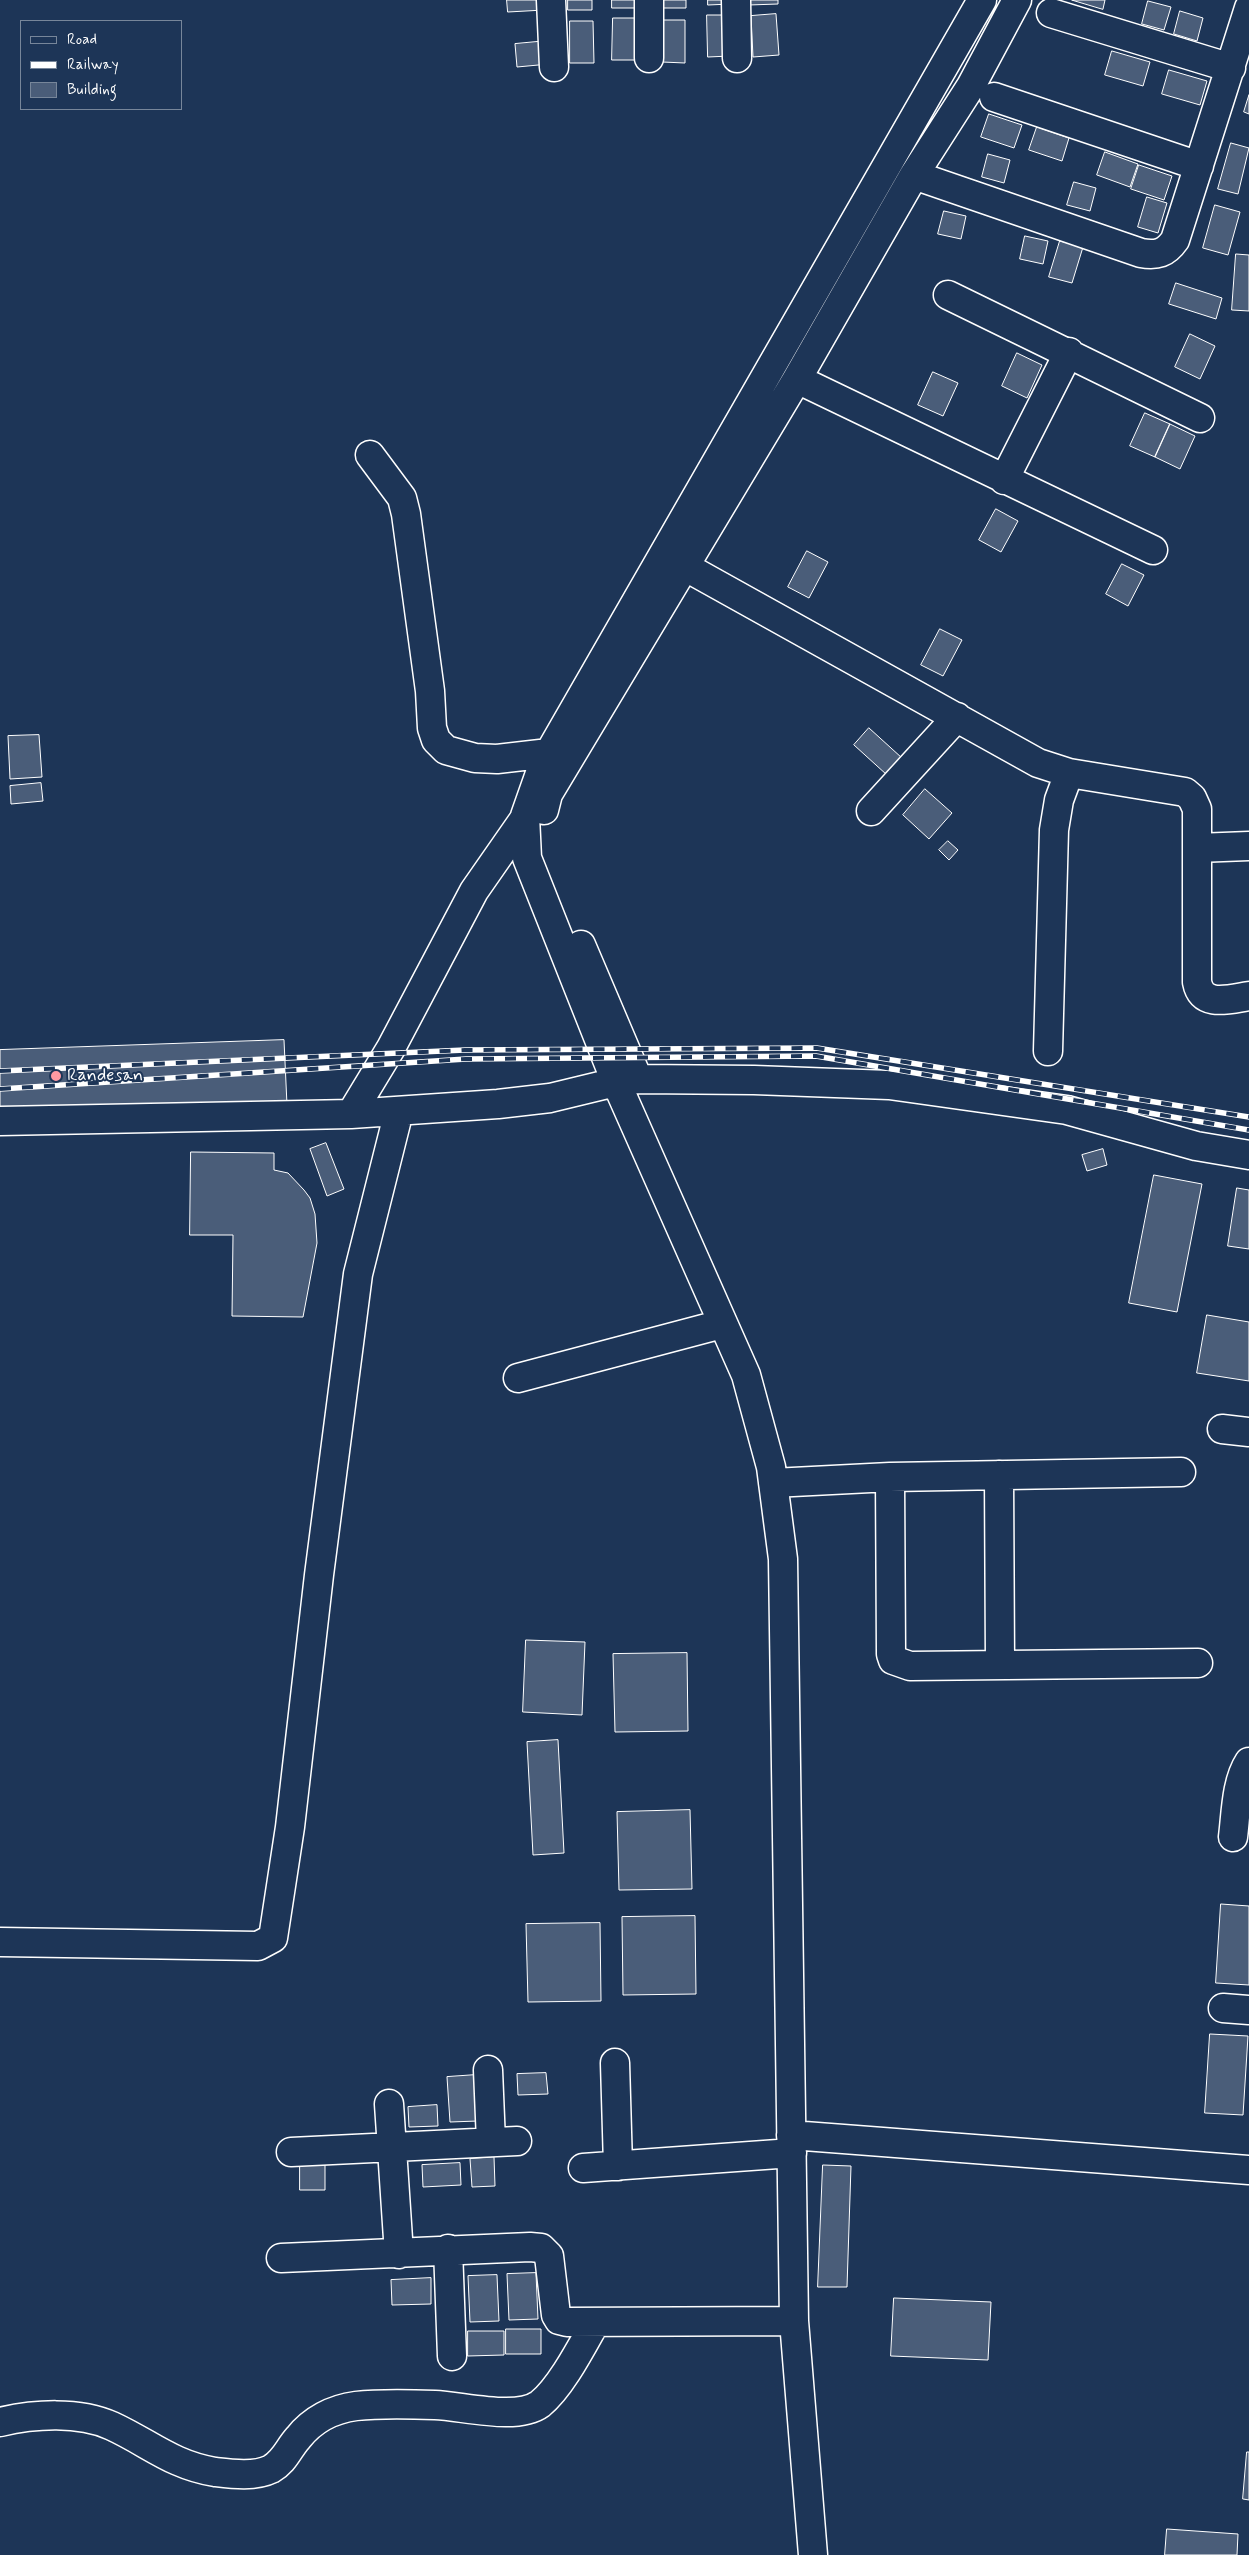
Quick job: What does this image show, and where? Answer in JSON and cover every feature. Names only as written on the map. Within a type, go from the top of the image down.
[{"type":"street","points":[[552,0],[554,67]]},
{"type":"street","points":[[649,0],[649,58]]},
{"type":"street","points":[[736,0],[736,58]]},
{"type":"street","points":[[627,1080],[527,858],[525,816],[549,753],[982,0]]},
{"type":"street","points":[[351,1114],[391,1048],[474,891],[525,816],[548,794],[797,379],[914,175],[971,86],[1017,0]]},
{"type":"street","points":[[914,175],[1141,253],[1153,255],[1168,250],[1175,240],[1249,8]]},
{"type":"street","points":[[1051,13],[1230,68]]},
{"type":"street","points":[[994,97],[1199,166]]},
{"type":"street","points":[[948,295],[1069,352],[1200,418]]},
{"type":"street","points":[[1004,480],[1069,352]]},
{"type":"street","points":[[797,379],[1153,550]]},
{"type":"street","points":[[370,455],[402,498],[406,514],[429,681],[432,728],[436,740],[446,750],[475,758],[497,759],[549,753]]},
{"type":"street","points":[[684,566],[1021,754],[1069,773],[1185,792],[1192,798],[1197,808],[1196,982],[1198,992],[1204,998],[1213,1000],[1249,996]]},
{"type":"street","points":[[871,811],[956,717]]},
{"type":"street","points":[[1048,1051],[1054,830],[1059,800],[1069,773]]},
{"type":"street","points":[[548,794],[544,813],[543,855],[627,1080],[722,1324],[746,1375],[771,1467],[783,1559],[794,2321],[813,2555]]},
{"type":"street","points":[[1197,848],[1249,846]]},
{"type":"street","points":[[0,1122],[351,1114],[498,1104],[550,1098],[627,1080],[754,1080],[889,1086],[1067,1110],[1196,1146],[1249,1155]]},
{"type":"street","points":[[0,1942],[258,1946],[273,1938],[290,1827],[319,1575],[358,1274],[399,1111]]},
{"type":"street","points":[[518,1378],[722,1324]]},
{"type":"street","points":[[1222,1429],[1249,1432]]},
{"type":"street","points":[[773,1483],[890,1477],[1181,1472]]},
{"type":"street","points":[[999,1475],[1000,1665]]},
{"type":"street","points":[[890,1477],[891,1654],[894,1660],[910,1666],[1198,1663]]},
{"type":"street","points":[[1233,1837],[1239,1793],[1245,1769],[1249,1762]]},
{"type":"street","points":[[615,2063],[618,2166]]},
{"type":"street","points":[[488,2070],[491,2142]]},
{"type":"street","points":[[389,2104],[399,2254]]},
{"type":"street","points":[[291,2152],[518,2141]]},
{"type":"street","points":[[583,2168],[618,2166],[792,2144],[1249,2170]]},
{"type":"street","points":[[281,2258],[399,2254],[448,2249],[541,2248],[549,2256],[556,2315],[560,2320],[596,2323],[794,2321]]},
{"type":"street","points":[[448,2249],[452,2356]]},
{"type":"street","points":[[0,2422],[22,2417],[74,2417],[110,2425],[173,2461],[214,2472],[256,2474],[270,2469],[283,2460],[297,2438],[310,2424],[335,2410],[378,2405],[437,2405],[496,2411],[523,2411],[540,2404],[563,2376],[596,2323]]},
{"type":"building","points":[[507,0],[544,0],[544,10],[508,12]]},
{"type":"building","points":[[568,0],[592,0],[592,10],[568,10]]},
{"type":"building","points":[[612,0],[636,0],[636,8],[612,8]]},
{"type":"building","points":[[662,0],[686,0],[686,8],[662,8]]},
{"type":"building","points":[[708,0],[731,0],[731,4],[708,5]]},
{"type":"building","points":[[748,0],[778,0],[778,4],[749,5]]},
{"type":"building","points":[[1072,0],[1105,0],[1103,9]]},
{"type":"building","points":[[1148,1],[1171,7],[1164,30],[1142,24]]},
{"type":"building","points":[[1180,11],[1203,18],[1197,41],[1174,34]]},
{"type":"building","points":[[776,14],[779,55],[753,57],[751,16]]},
{"type":"building","points":[[707,15],[729,15],[730,56],[708,57]]},
{"type":"building","points":[[613,18],[636,18],[636,60],[612,60]]},
{"type":"building","points":[[662,20],[685,20],[685,63],[662,62]]},
{"type":"building","points":[[570,21],[593,21],[594,63],[570,63]]},
{"type":"building","points":[[547,41],[549,64],[517,67],[515,44]]},
{"type":"building","points":[[1112,51],[1150,62],[1143,86],[1105,75]]},
{"type":"building","points":[[1169,70],[1207,81],[1200,105],[1162,94]]},
{"type":"building","points":[[1249,95],[1249,114],[1244,112]]},
{"type":"building","points":[[989,114],[1022,125],[1014,148],[981,137]]},
{"type":"building","points":[[1037,127],[1069,138],[1062,161],[1029,150]]},
{"type":"building","points":[[1231,143],[1249,148],[1238,194],[1218,189]]},
{"type":"building","points":[[1105,152],[1138,164],[1130,187],[1097,175]]},
{"type":"building","points":[[988,154],[1010,160],[1004,183],[982,177]]},
{"type":"building","points":[[1139,165],[1172,176],[1164,200],[1131,189]]},
{"type":"building","points":[[1074,182],[1096,188],[1090,211],[1067,205]]},
{"type":"building","points":[[1147,197],[1167,203],[1158,233],[1138,227]]},
{"type":"building","points":[[1215,205],[1240,212],[1228,255],[1203,248]]},
{"type":"building","points":[[944,211],[966,216],[961,239],[938,234]]},
{"type":"building","points":[[1025,236],[1048,241],[1043,264],[1020,259]]},
{"type":"building","points":[[1060,241],[1083,247],[1072,283],[1049,277]]},
{"type":"building","points":[[1236,254],[1249,255],[1249,311],[1232,310]]},
{"type":"building","points":[[1176,283],[1222,298],[1216,319],[1169,304]]},
{"type":"building","points":[[1190,334],[1215,346],[1200,379],[1175,367]]},
{"type":"building","points":[[1017,353],[1042,365],[1027,398],[1002,386]]},
{"type":"building","points":[[933,372],[958,383],[943,416],[918,405]]},
{"type":"building","points":[[1145,413],[1170,424],[1155,457],[1130,446]]},
{"type":"building","points":[[1170,424],[1195,436],[1180,469],[1155,457]]},
{"type":"building","points":[[996,509],[1018,521],[1001,552],[979,540]]},
{"type":"building","points":[[807,551],[828,562],[809,598],[788,587]]},
{"type":"building","points":[[1122,564],[1144,575],[1128,606],[1106,594]]},
{"type":"building","points":[[940,629],[962,640],[943,676],[921,665]]},
{"type":"building","points":[[869,728],[902,758],[887,775],[854,745]]},
{"type":"building","points":[[39,735],[42,777],[10,779],[8,736]]},
{"type":"building","points":[[41,783],[43,801],[11,804],[10,786]]},
{"type":"building","points":[[925,789],[952,813],[929,839],[903,815]]},
{"type":"building","points":[[948,841],[958,850],[949,860],[939,850]]},
{"type":"building","name":"Randesan","points":[[284,1040],[287,1105],[0,1116],[0,1050]]},
{"type":"building","points":[[326,1143],[344,1189],[327,1196],[310,1149]]},
{"type":"building","points":[[1103,1149],[1107,1165],[1087,1171],[1082,1155]]},
{"type":"building","points":[[191,1152],[274,1153],[274,1170],[288,1173],[310,1198],[315,1214],[317,1243],[303,1317],[232,1316],[233,1235],[190,1235]]},
{"type":"building","points":[[1154,1175],[1202,1184],[1177,1312],[1129,1303]]},
{"type":"building","points":[[1237,1188],[1249,1190],[1249,1249],[1228,1246]]},
{"type":"building","points":[[1207,1315],[1249,1322],[1249,1381],[1197,1373]]},
{"type":"building","points":[[526,1640],[585,1642],[582,1715],[523,1712]]},
{"type":"building","points":[[687,1653],[688,1731],[615,1732],[613,1654]]},
{"type":"building","points":[[558,1740],[564,1853],[533,1855],[527,1742]]},
{"type":"building","points":[[690,1810],[692,1889],[619,1890],[617,1812]]},
{"type":"building","points":[[1221,1904],[1249,1906],[1249,1985],[1216,1983]]},
{"type":"building","points":[[695,1916],[696,1994],[623,1995],[622,1917]]},
{"type":"building","points":[[600,1923],[601,2001],[528,2002],[526,1924]]},
{"type":"building","points":[[1210,2034],[1248,2036],[1243,2115],[1205,2113]]},
{"type":"building","points":[[546,2073],[548,2094],[518,2095],[517,2074]]},
{"type":"building","points":[[476,2075],[478,2121],[450,2122],[447,2077]]},
{"type":"building","points":[[437,2105],[438,2126],[409,2127],[408,2107]]},
{"type":"building","points":[[494,2157],[495,2186],[472,2187],[470,2159]]},
{"type":"building","points":[[460,2163],[461,2185],[423,2187],[422,2165]]},
{"type":"building","points":[[300,2164],[325,2164],[325,2190],[300,2190]]},
{"type":"building","points":[[823,2165],[851,2166],[847,2287],[818,2287]]},
{"type":"building","points":[[536,2273],[538,2319],[509,2320],[507,2274]]},
{"type":"building","points":[[497,2275],[499,2321],[470,2322],[468,2276]]},
{"type":"building","points":[[431,2278],[431,2304],[392,2305],[391,2280]]},
{"type":"building","points":[[894,2298],[991,2302],[988,2360],[891,2356]]},
{"type":"building","points":[[506,2329],[541,2329],[541,2354],[506,2354]]},
{"type":"building","points":[[468,2331],[504,2331],[504,2355],[468,2356]]},
{"type":"building","points":[[1247,2452],[1249,2452],[1249,2500],[1243,2499]]},
{"type":"building","points":[[1167,2529],[1238,2534],[1237,2555],[1165,2555]]},
{"type":"railway","points":[[0,1071],[465,1050],[817,1048],[1249,1117]]},
{"type":"railway","points":[[0,1089],[466,1059],[816,1056],[1249,1130]]},
{"type":"place","name":"Randesan","points":[[56,1076]]}]
